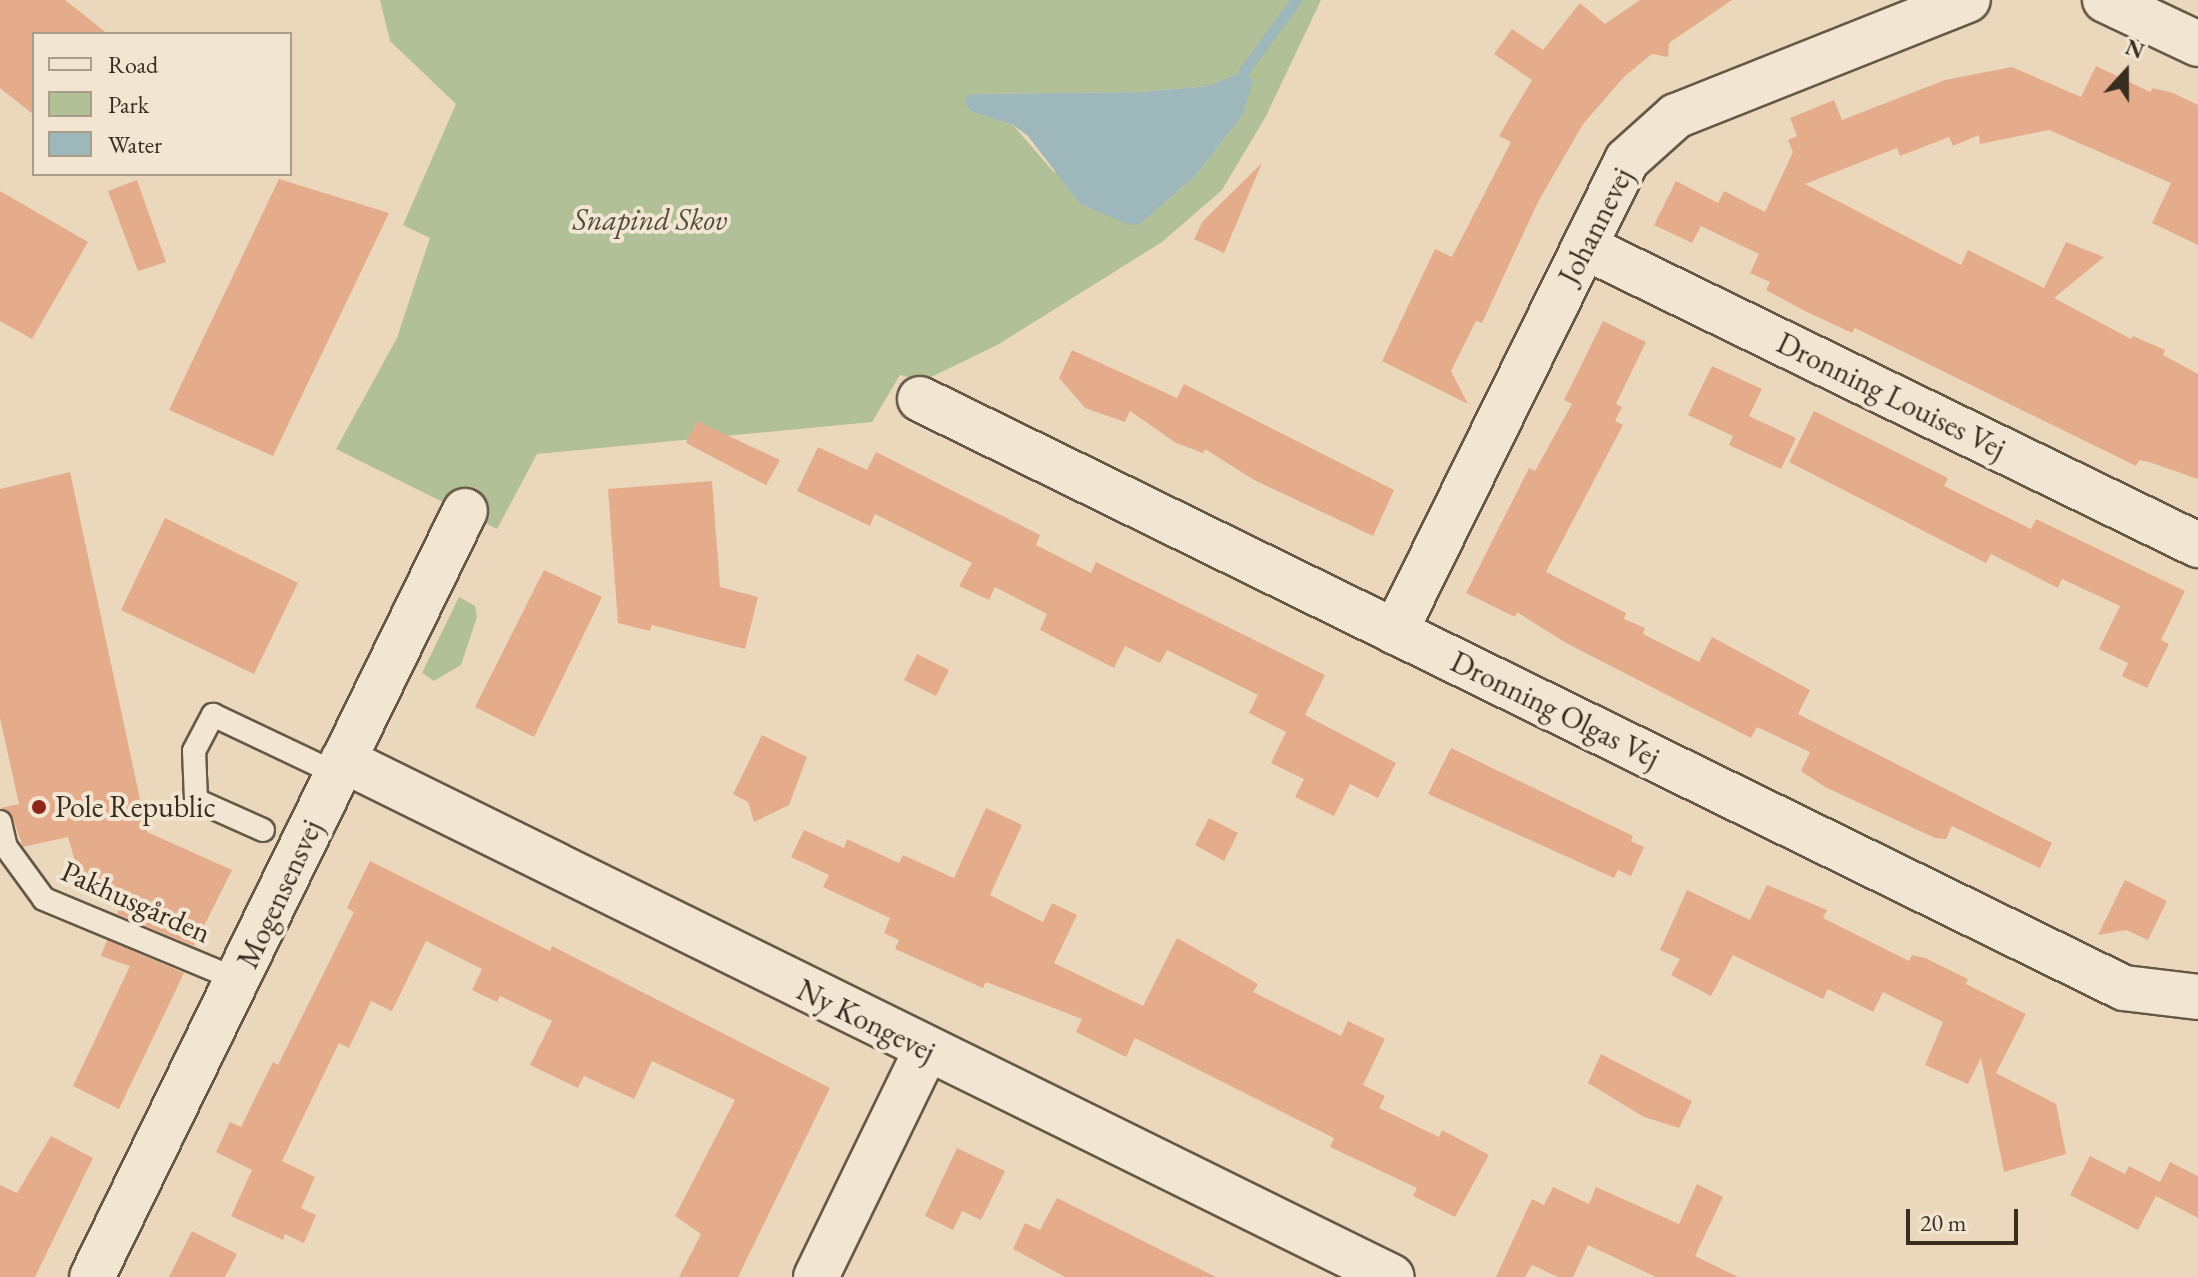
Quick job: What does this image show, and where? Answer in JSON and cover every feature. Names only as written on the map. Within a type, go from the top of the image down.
[{"type":"street","name":"Johannevej","points":[[1395,632],[1627,160],[1676,116],[1968,0]]},
{"type":"street","points":[[2127,5],[2198,44]]},
{"type":"street","name":"Dronning Louises Vej","points":[[1585,247],[2198,545]]},
{"type":"street","name":"Dronning Olgas Vej","points":[[920,399],[2124,988],[2198,997]]},
{"type":"street","name":"Mogensensvej","points":[[92,1277],[465,511]]},
{"type":"street","name":"Ny Kongevej","points":[[340,767],[1392,1277]]},
{"type":"street","points":[[816,1277],[926,1050]]},
{"type":"lane","points":[[263,830],[196,800],[194,751],[213,715],[340,767]]},
{"type":"lane","name":"Pakhusgården","points":[[0,822],[6,847],[44,899],[239,980]]},
{"type":"green space","name":"Snapind Skov","points":[[380,0],[1321,0],[1266,116],[1222,190],[1162,242],[999,344],[923,381],[900,375],[872,422],[537,454],[497,529],[336,449],[397,338],[430,238],[403,225],[456,104],[390,41]],"holes":[[[1244,71],[1242,116],[1196,175],[1140,224],[1053,171],[1013,125],[970,111],[969,94],[1140,92],[1208,86]]]},
{"type":"green space","points":[[459,597],[475,606],[477,617],[461,665],[434,681],[422,673]]},
{"type":"water","points":[[1244,71],[1253,81],[1242,116],[1196,175],[1140,224],[1130,225],[1080,204],[1028,136],[1013,125],[970,111],[965,102],[969,94],[1140,92],[1208,86]]},
{"type":"building","points":[[0,0],[65,0],[105,32],[32,32],[32,113],[0,88]]},
{"type":"building","points":[[1640,0],[1732,0],[1669,43],[1668,57],[1652,54],[1625,76],[1583,124],[1538,202],[1482,323],[1476,321],[1451,371],[1468,404],[1382,361],[1435,249],[1452,257],[1511,142],[1499,136],[1532,80],[1494,54],[1512,29],[1543,50],[1580,3],[1605,24]]},
{"type":"building","points":[[2096,66],[2150,92],[2153,88],[2173,93],[2198,105],[2198,245],[2152,223],[2171,183],[2049,130],[1980,144],[1979,135],[1953,146],[1949,137],[1900,156],[1897,148],[1805,184],[1961,265],[1968,250],[2044,288],[2066,242],[2104,257],[2054,298],[2131,339],[2133,336],[2165,350],[2163,355],[2198,374],[2198,479],[2149,462],[2139,460],[2136,466],[1855,328],[1852,333],[1807,312],[1766,290],[1770,282],[1750,273],[1759,254],[1701,226],[1692,243],[1654,225],[1676,181],[1718,203],[1724,191],[1765,212],[1793,152],[1788,140],[1797,136],[1790,118],[1834,100],[1842,120],[1945,80],[2012,67],[2081,97]]},
{"type":"building","points":[[1262,163],[1224,253],[1194,239],[1203,221]]},
{"type":"building","points":[[279,179],[389,213],[273,456],[169,410]]},
{"type":"building","points":[[137,180],[166,262],[138,271],[108,191]]},
{"type":"building","points":[[0,191],[88,242],[32,339],[0,321]]},
{"type":"building","points":[[1603,321],[1646,342],[1616,404],[1622,407],[1615,421],[1623,425],[1546,572],[1626,613],[1624,619],[1645,628],[1643,634],[1699,662],[1712,637],[1810,690],[1798,714],[2052,843],[2040,868],[1952,826],[1946,839],[1935,838],[1825,787],[1801,771],[1810,752],[1757,727],[1751,738],[1566,643],[1517,612],[1515,617],[1466,593],[1529,468],[1535,471],[1572,404],[1564,400]]},
{"type":"building","points":[[1072,350],[1177,398],[1184,384],[1394,490],[1373,536],[1254,480],[1205,449],[1203,453],[1176,443],[1130,411],[1125,422],[1085,408],[1059,378]]},
{"type":"building","points":[[1712,366],[1762,389],[1749,416],[1796,438],[1781,469],[1729,445],[1733,436],[1688,415]]},
{"type":"building","points":[[1814,411],[1948,478],[1944,486],[2031,529],[2036,519],[2185,591],[2161,640],[2169,644],[2147,688],[2122,676],[2128,663],[2099,649],[2120,606],[2062,579],[2058,588],[1991,554],[1986,563],[1789,462]]},
{"type":"building","points":[[697,421],[780,460],[766,485],[686,443]]},
{"type":"building","points":[[818,447],[867,470],[876,452],[1040,535],[1036,545],[1091,573],[1096,562],[1325,675],[1305,715],[1396,763],[1378,798],[1350,784],[1334,816],[1295,797],[1304,779],[1271,763],[1286,732],[1249,713],[1258,695],[1167,650],[1160,663],[1125,646],[1114,668],[1040,630],[1047,614],[995,587],[989,600],[959,586],[972,563],[875,514],[870,526],[797,491]]},
{"type":"building","points":[[70,472],[147,832],[232,870],[194,946],[117,914],[121,904],[82,885],[68,837],[23,847],[11,813],[0,808],[19,804],[0,718],[0,489]]},
{"type":"building","points":[[712,481],[720,587],[758,597],[745,649],[652,625],[650,631],[618,623],[608,489]]},
{"type":"building","points":[[165,518],[298,583],[254,674],[121,610]]},
{"type":"building","points":[[544,570],[602,597],[534,737],[475,707]]},
{"type":"building","points":[[917,654],[949,670],[936,696],[904,680]]},
{"type":"building","points":[[762,735],[807,757],[789,805],[754,822],[748,802],[733,794]]},
{"type":"building","points":[[1451,748],[1633,836],[1631,841],[1644,847],[1631,876],[1618,870],[1614,878],[1428,794]]},
{"type":"building","points":[[986,808],[1022,825],[990,895],[1043,922],[1052,903],[1077,915],[1054,963],[1143,1006],[1177,938],[1258,984],[1253,992],[1341,1036],[1348,1021],[1385,1039],[1363,1085],[1385,1096],[1379,1108],[1439,1137],[1442,1130],[1489,1155],[1455,1217],[1413,1196],[1417,1188],[1330,1147],[1334,1138],[1135,1038],[1126,1057],[1076,1032],[1082,1019],[986,982],[983,988],[895,949],[899,940],[884,933],[890,918],[823,887],[829,875],[791,857],[804,830],[844,848],[847,839],[899,863],[903,855],[954,878]]},
{"type":"building","points":[[1209,818],[1238,833],[1224,861],[1195,845]]},
{"type":"building","points":[[370,861],[550,951],[552,946],[830,1088],[738,1277],[679,1277],[701,1234],[675,1216],[735,1100],[652,1061],[634,1099],[584,1076],[578,1088],[530,1065],[552,1021],[500,996],[497,1002],[472,990],[482,969],[426,941],[392,1011],[371,1001],[349,1048],[339,1043],[282,1161],[315,1177],[301,1208],[316,1215],[304,1243],[285,1234],[283,1240],[231,1216],[252,1170],[216,1152],[230,1122],[241,1127],[273,1062],[278,1065],[354,912],[347,908]]},
{"type":"building","points":[[2125,880],[2167,901],[2148,940],[2126,930],[2098,935]]},
{"type":"building","points":[[1767,885],[1827,910],[1823,918],[1909,961],[1912,955],[1925,958],[1968,979],[1966,984],[2026,1014],[1996,1073],[2056,1104],[2066,1154],[2004,1172],[1981,1058],[1968,1084],[1925,1065],[1943,1022],[1883,992],[1873,1012],[1828,989],[1823,999],[1733,955],[1711,996],[1671,975],[1680,959],[1660,950],[1687,890],[1750,920]]},
{"type":"building","points":[[107,940],[184,973],[119,1109],[73,1086],[130,966],[101,956]]},
{"type":"building","points":[[1601,1054],[1692,1101],[1679,1128],[1644,1117],[1588,1083]]},
{"type":"building","points":[[51,1136],[93,1158],[35,1277],[0,1277],[0,1185],[17,1193]]},
{"type":"building","points":[[957,1148],[1005,1171],[981,1220],[962,1211],[953,1230],[925,1216]]},
{"type":"building","points":[[2090,1156],[2125,1174],[2129,1166],[2160,1182],[2170,1162],[2198,1176],[2198,1218],[2156,1196],[2138,1230],[2070,1195]]},
{"type":"building","points":[[1697,1184],[1723,1197],[1695,1256],[1738,1277],[1656,1277],[1588,1245],[1573,1277],[1558,1277],[1532,1265],[1525,1277],[1496,1277],[1532,1199],[1544,1205],[1553,1187],[1589,1204],[1596,1187],[1679,1224]]},
{"type":"building","points":[[1057,1198],[1216,1277],[1065,1277],[1013,1249],[1025,1223],[1040,1230]]},
{"type":"building","points":[[192,1231],[237,1254],[225,1277],[169,1277]]},
{"type":"waterway","points":[[1244,71],[1296,0]]},
{"type":"place","name":"Pole Republic","points":[[39,807]]}]
